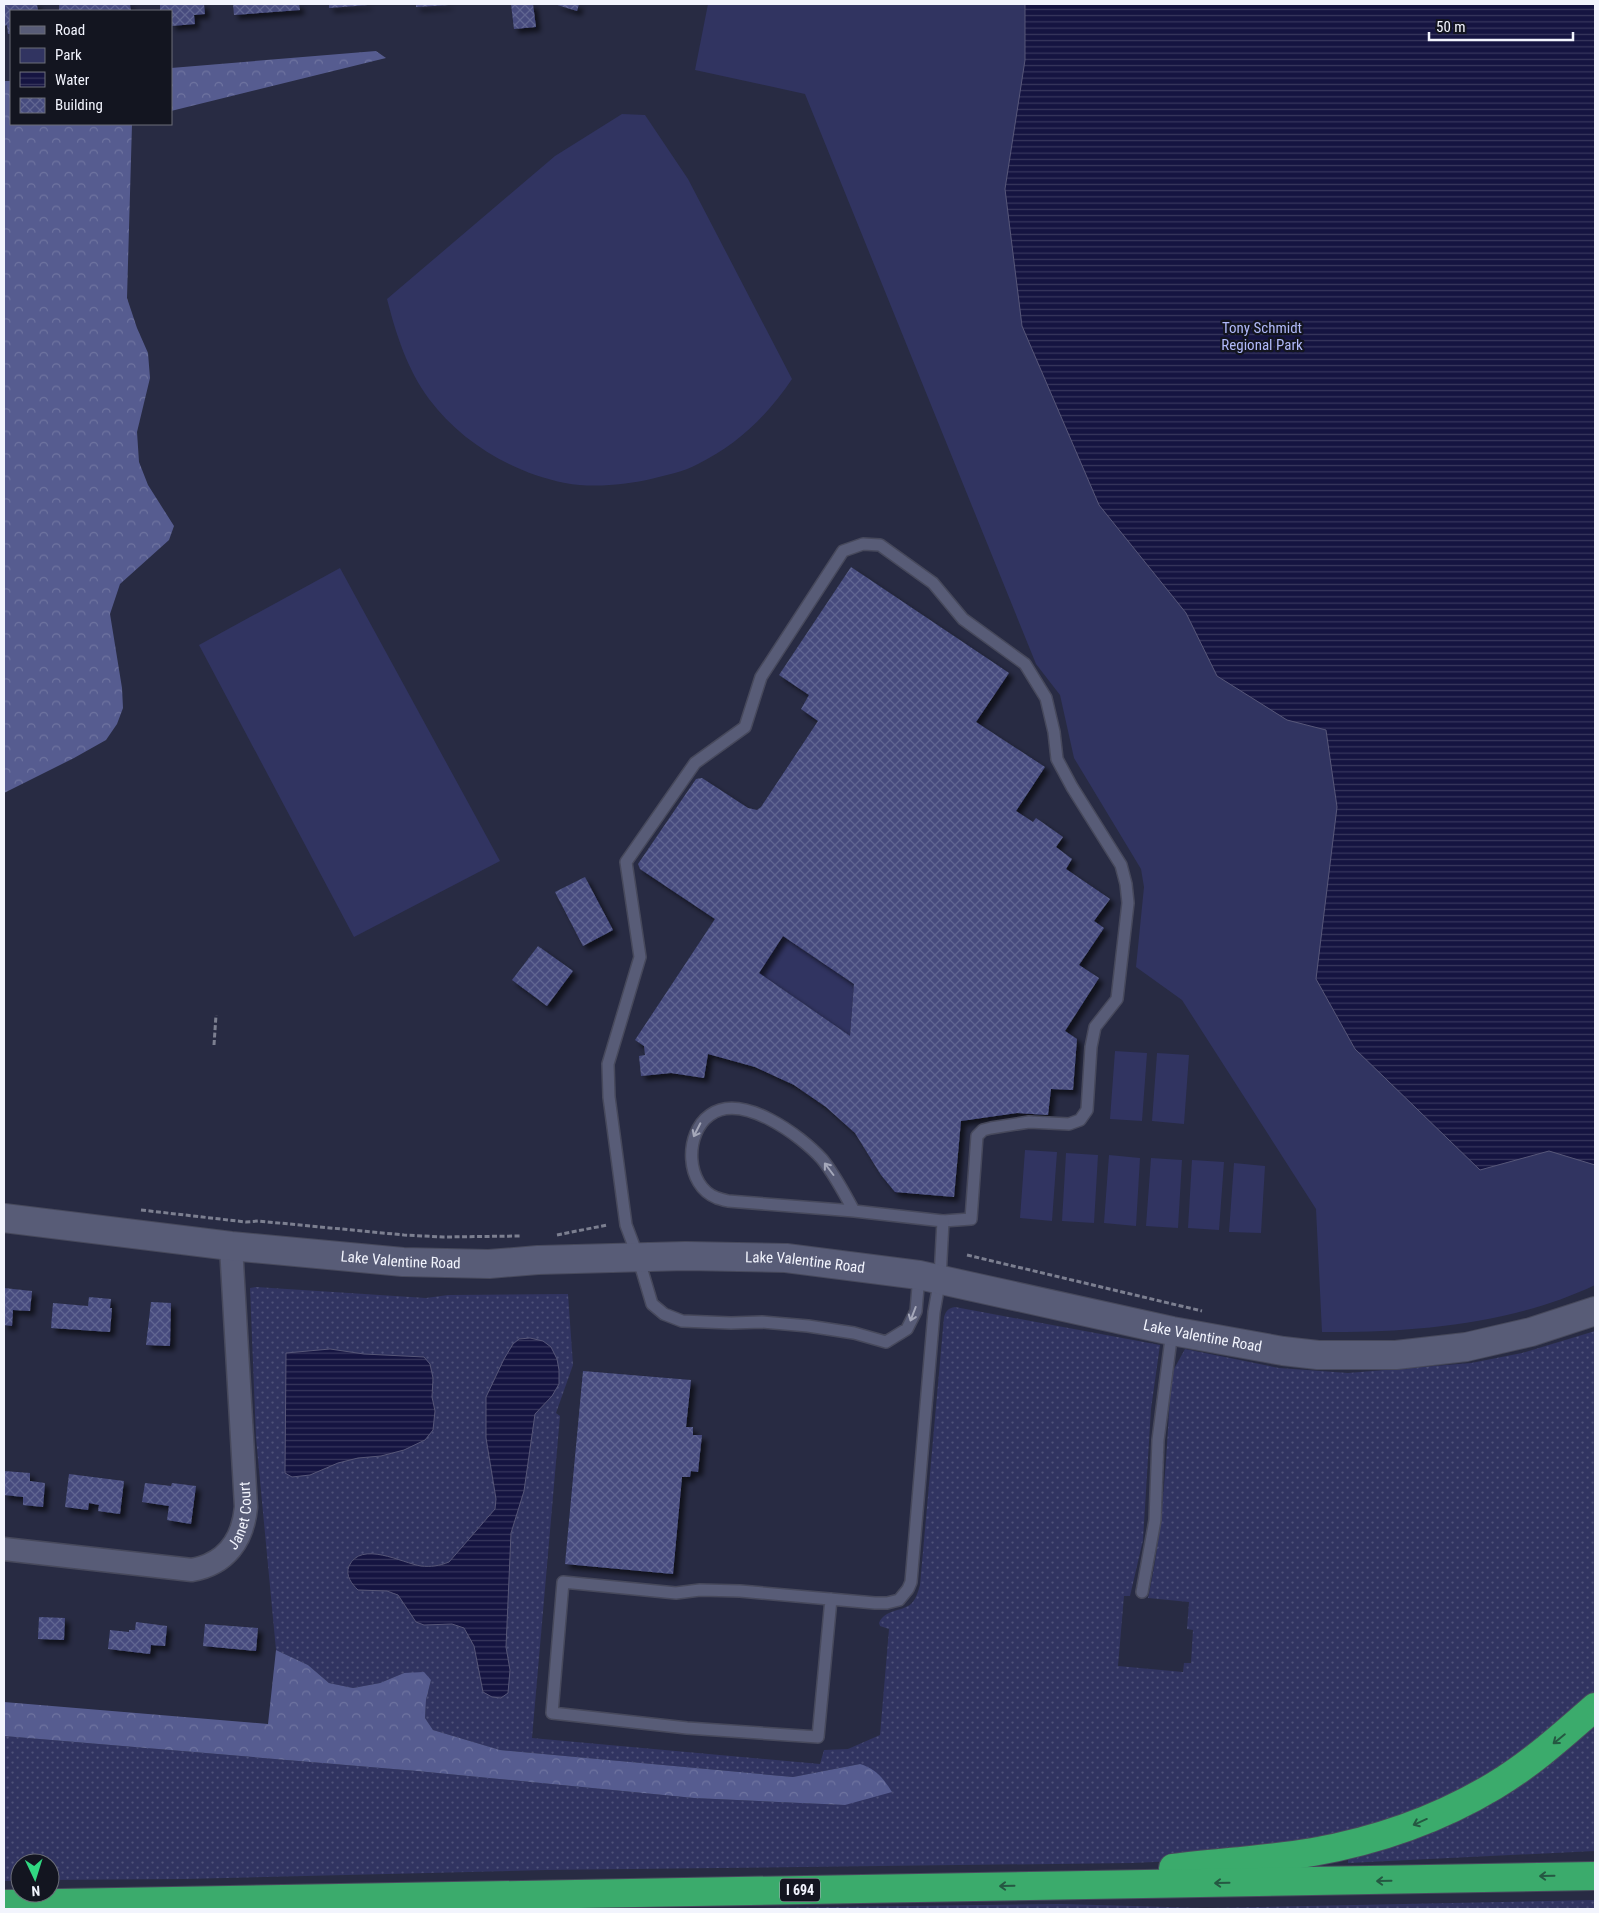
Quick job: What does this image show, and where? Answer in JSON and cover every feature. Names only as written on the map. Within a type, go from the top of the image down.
[{"type":"highway","points":[[1040,1886],[1213,1863],[1285,1856],[1341,1847],[1387,1834],[1450,1809],[1493,1786],[1535,1758],[1595,1707]]},
{"type":"highway","name":"I 694","points":[[4,1904],[1595,1876]]},
{"type":"street","name":"Lake Valentine Road","points":[[4,1218],[231,1246],[443,1264],[638,1257],[730,1256],[786,1258],[930,1276],[1172,1331],[1283,1351],[1318,1355],[1396,1355],[1466,1347],[1568,1322],[1595,1311]]},
{"type":"street","name":"Janet Court","points":[[4,1550],[192,1570],[218,1560],[234,1546],[241,1534],[245,1521],[246,1507],[231,1246]]},
{"type":"lane","points":[[854,1211],[838,1181],[821,1159],[798,1138],[756,1112],[736,1107],[724,1108],[710,1114],[695,1132],[691,1160],[696,1176],[704,1188],[716,1198],[943,1221],[971,1219],[977,1136],[983,1130],[1029,1122],[1069,1124],[1080,1120],[1087,1110],[1091,1047],[1095,1028],[1116,999],[1128,903],[1121,865],[1072,787],[1057,759],[1054,732],[1046,698],[1025,664],[963,619],[933,583],[880,545],[863,544],[844,551],[761,677],[745,727],[695,763],[626,862],[640,956],[608,1064],[609,1096],[626,1225],[652,1304],[664,1314],[682,1320],[731,1324],[771,1323],[854,1333],[886,1342],[906,1329],[916,1311],[930,1276],[943,1221]]},
{"type":"lane","points":[[831,1599],[818,1737],[687,1728],[552,1713],[564,1582],[676,1593],[700,1590],[740,1591],[887,1603],[898,1600],[908,1589],[911,1582],[934,1312],[930,1276]]},
{"type":"lane","points":[[1142,1592],[1155,1520],[1158,1440],[1172,1331]]},
{"type":"path","points":[[214,1045],[216,1015]]},
{"type":"path","points":[[135,1209],[246,1222],[258,1221],[404,1235],[443,1237],[525,1236]]},
{"type":"path","points":[[551,1235],[607,1225]]},
{"type":"path","points":[[967,1255],[1166,1304],[1212,1313]]},
{"type":"green space","name":"Tony Schmidt Regional Park","points":[[708,4],[1595,4],[1595,1285],[1531,1309],[1462,1324],[1391,1331],[1322,1332],[1316,1209],[1182,1000],[1136,967],[1144,887],[1141,869],[1074,758],[1060,695],[1036,664],[805,94],[695,70]]},
{"type":"green space","points":[[376,51],[386,58],[172,111],[172,68]]},
{"type":"green space","points":[[4,81],[10,81],[10,125],[132,125],[127,298],[148,353],[150,378],[137,432],[139,462],[148,485],[174,526],[169,540],[120,584],[110,614],[122,688],[123,708],[117,724],[106,740],[4,793]]},
{"type":"green space","points":[[622,114],[645,115],[688,179],[792,379],[773,405],[751,428],[726,448],[692,467],[669,475],[630,483],[597,486],[575,485],[526,472],[489,453],[456,429],[429,399],[414,376],[398,338],[387,299],[555,156]]},
{"type":"green space","points":[[340,568],[500,861],[354,937],[199,645]]},
{"type":"green space","points":[[783,936],[854,984],[850,1036],[759,973]]},
{"type":"green space","points":[[1115,1051],[1147,1053],[1142,1121],[1110,1119]]},
{"type":"green space","points":[[1157,1053],[1189,1055],[1184,1124],[1152,1121]]},
{"type":"green space","points":[[1025,1150],[1057,1152],[1052,1221],[1020,1218]]},
{"type":"green space","points":[[1066,1153],[1098,1155],[1094,1223],[1062,1221]]},
{"type":"green space","points":[[1109,1155],[1140,1158],[1136,1226],[1104,1223]]},
{"type":"green space","points":[[1151,1158],[1182,1160],[1178,1228],[1146,1226]]},
{"type":"green space","points":[[1192,1160],[1224,1162],[1219,1230],[1188,1228]]},
{"type":"green space","points":[[1234,1163],[1265,1166],[1261,1233],[1229,1232]]},
{"type":"green space","points":[[250,1288],[426,1298],[448,1295],[568,1294],[573,1365],[556,1413],[560,1416],[532,1738],[820,1764],[824,1750],[848,1749],[880,1735],[889,1629],[880,1626],[879,1623],[885,1615],[911,1604],[916,1598],[920,1585],[944,1317],[949,1309],[955,1307],[1160,1345],[1151,1409],[1143,1540],[1130,1596],[1124,1596],[1118,1666],[1183,1672],[1184,1663],[1191,1663],[1193,1630],[1187,1629],[1189,1602],[1148,1598],[1161,1518],[1171,1382],[1174,1369],[1185,1349],[1279,1368],[1348,1373],[1471,1363],[1522,1353],[1595,1331],[1595,1700],[1557,1735],[1407,1822],[1222,1859],[1132,1863],[546,1870],[185,1879],[60,1880],[60,1853],[10,1853],[10,1881],[4,1881],[4,1736],[417,1771],[694,1798],[845,1805],[860,1764],[793,1777],[500,1750],[433,1730],[425,1718],[426,1700],[431,1680],[404,1673],[380,1683],[353,1688],[329,1683],[308,1665],[276,1650],[256,1438]],"holes":[[[513,1344],[552,1396],[535,1414],[524,1491],[511,1533],[506,1647],[510,1670],[483,1692],[474,1646],[464,1628],[452,1624],[416,1622],[398,1595],[387,1591],[358,1590],[350,1579],[348,1570],[355,1558],[372,1554],[422,1566],[449,1562],[495,1509],[495,1377]],[[330,1349],[364,1354],[423,1357],[433,1378],[432,1397],[435,1411],[404,1450],[382,1456],[358,1458],[338,1463],[310,1475]]]},
{"type":"green space","points":[[276,1650],[308,1665],[329,1683],[353,1688],[380,1683],[404,1673],[424,1672],[431,1680],[426,1700],[425,1718],[433,1730],[500,1750],[793,1777],[860,1764],[879,1775],[892,1792],[845,1805],[694,1798],[417,1771],[4,1736],[4,1702],[268,1724]]},
{"type":"green space","points":[[1595,1725],[1595,1851],[1348,1863],[1348,1859],[1388,1848],[1416,1837],[1557,1758]]},
{"type":"green space","points":[[1595,1900],[1595,1909],[759,1909],[1061,1904],[1205,1908]]},
{"type":"water","name":"Tony Schmidt Regional Park","points":[[1025,4],[1595,4],[1595,1165],[1549,1151],[1480,1170],[1355,1049],[1316,979],[1337,807],[1326,730],[1287,720],[1217,676],[1186,613],[1099,505],[1022,326],[1005,189],[1025,60]]},
{"type":"water","points":[[530,1338],[543,1341],[551,1347],[557,1359],[559,1384],[552,1396],[535,1414],[524,1491],[511,1533],[506,1647],[510,1670],[508,1693],[501,1698],[492,1697],[483,1692],[474,1646],[464,1628],[452,1624],[424,1625],[416,1622],[398,1595],[387,1591],[358,1590],[350,1580],[348,1570],[355,1558],[372,1554],[421,1566],[435,1566],[449,1562],[495,1509],[496,1499],[486,1438],[486,1397],[513,1344],[519,1339]]},
{"type":"water","points":[[330,1349],[364,1354],[424,1357],[430,1364],[433,1378],[432,1397],[435,1411],[433,1430],[425,1440],[404,1450],[381,1456],[358,1458],[338,1463],[310,1475],[292,1477],[285,1473],[286,1353]]},
{"type":"building","points":[[4,4],[37,4],[38,10],[10,10],[10,34],[8,34],[7,25],[4,26]]},
{"type":"building","points":[[59,4],[130,4],[131,10],[59,10]]},
{"type":"building","points":[[160,4],[204,4],[205,14],[194,15],[195,24],[172,26],[172,10],[160,10]]},
{"type":"building","points":[[233,4],[299,4],[300,10],[234,15]]},
{"type":"building","points":[[329,4],[368,4],[368,5],[329,8]]},
{"type":"building","points":[[416,4],[448,4],[449,5],[416,7]]},
{"type":"building","points":[[511,4],[533,4],[536,27],[514,29]]},
{"type":"building","points":[[554,4],[579,4],[577,11]]},
{"type":"building","points":[[851,567],[1009,673],[976,722],[1045,767],[1016,811],[1033,822],[1036,818],[1063,837],[1056,847],[1072,859],[1066,869],[1110,899],[1094,921],[1104,928],[1079,965],[1099,978],[1065,1031],[1077,1039],[1073,1090],[1051,1089],[1048,1115],[1017,1113],[961,1121],[954,1197],[895,1192],[881,1175],[855,1133],[826,1107],[794,1085],[755,1067],[708,1054],[704,1078],[671,1073],[641,1076],[639,1056],[645,1055],[644,1046],[635,1040],[715,919],[640,869],[638,864],[696,779],[702,778],[748,808],[757,810],[761,807],[818,721],[801,709],[809,695],[779,675]],"holes":[[[783,936],[854,984],[850,1036],[759,973]]]},
{"type":"building","points":[[585,877],[613,930],[583,946],[555,892]]},
{"type":"building","points":[[538,946],[573,971],[547,1006],[512,980]]},
{"type":"building","points":[[4,1288],[32,1291],[30,1311],[13,1310],[12,1326],[4,1325]]},
{"type":"building","points":[[89,1297],[111,1299],[110,1332],[51,1328],[53,1303],[88,1306]]},
{"type":"building","points":[[151,1302],[171,1303],[170,1346],[146,1345]]},
{"type":"building","points":[[583,1371],[691,1380],[686,1427],[693,1427],[693,1435],[702,1435],[698,1472],[691,1471],[690,1477],[682,1477],[673,1574],[565,1564]]},
{"type":"building","points":[[4,1471],[30,1473],[30,1481],[45,1483],[43,1507],[23,1505],[23,1497],[4,1495]]},
{"type":"building","points":[[69,1474],[124,1481],[120,1514],[98,1511],[99,1505],[89,1503],[88,1510],[65,1507]]},
{"type":"building","points":[[145,1483],[171,1486],[172,1483],[196,1486],[191,1524],[167,1520],[169,1506],[142,1502]]},
{"type":"building","points":[[39,1617],[65,1618],[64,1640],[38,1639]]},
{"type":"building","points":[[136,1622],[167,1626],[165,1646],[151,1645],[150,1654],[108,1649],[110,1630],[129,1632],[129,1630],[135,1630]]},
{"type":"building","points":[[205,1624],[258,1628],[256,1651],[203,1646]]}]
